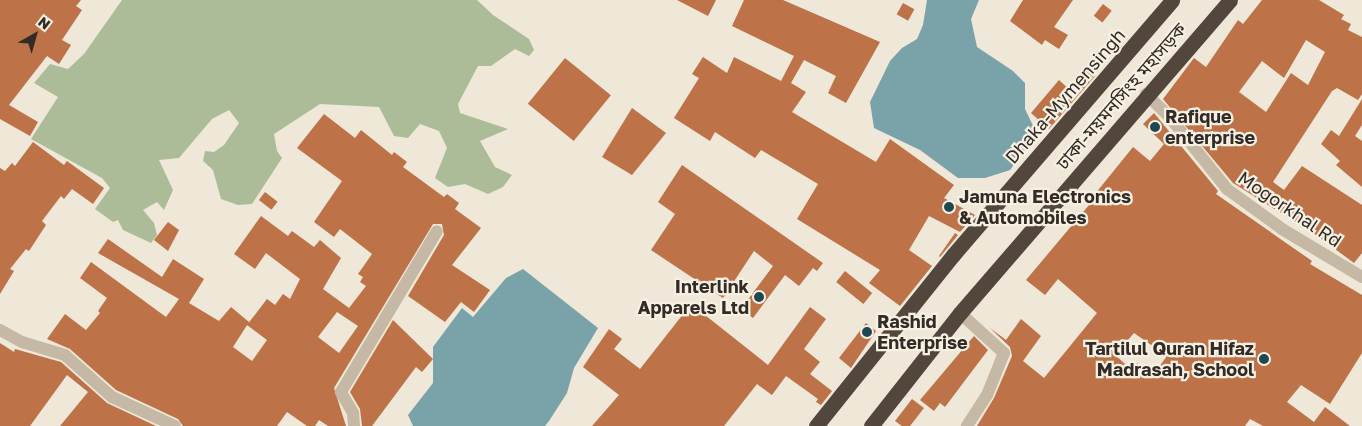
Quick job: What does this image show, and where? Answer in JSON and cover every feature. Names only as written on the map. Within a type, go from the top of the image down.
[{"type":"highway","name":"Dhaka-Mymensingh","points":[[816,426],[952,255],[1172,0]]},
{"type":"highway","name":"ঢাকা-ময়মনসিংহ মহাসড়ক","points":[[871,426],[960,313],[1146,94],[1230,0]]},
{"type":"street","name":"Mogorkhal Rd","points":[[1146,94],[1168,115],[1227,189],[1282,229],[1362,277]]},
{"type":"street","points":[[354,426],[354,413],[342,392],[437,232]]},
{"type":"street","points":[[960,313],[1004,352],[987,394],[967,426]]},
{"type":"street","points":[[0,330],[22,342],[65,355],[112,397],[175,426]]},
{"type":"green space","points":[[122,0],[477,0],[493,15],[529,39],[534,50],[529,56],[515,49],[491,66],[478,66],[458,104],[460,113],[508,129],[480,141],[495,167],[512,175],[503,187],[488,194],[465,184],[448,187],[435,178],[447,148],[439,131],[420,124],[408,138],[394,136],[379,107],[320,104],[274,134],[277,151],[282,158],[252,204],[238,205],[221,199],[213,170],[203,161],[205,151],[214,152],[224,145],[239,123],[229,110],[212,119],[179,158],[159,160],[173,190],[164,210],[157,202],[143,210],[154,223],[157,235],[151,243],[123,230],[118,220],[113,222],[95,209],[110,188],[102,178],[31,139],[58,97],[34,83],[50,64],[68,69],[84,54]]},
{"type":"water","points":[[927,0],[979,0],[971,19],[977,47],[1013,71],[1025,83],[1025,109],[1037,134],[1010,170],[985,178],[958,178],[920,150],[874,128],[870,102],[890,61],[902,48],[917,39],[923,25]]},
{"type":"water","points":[[523,269],[598,328],[574,368],[567,393],[549,421],[545,426],[413,426],[408,415],[433,383],[433,347],[462,308],[473,317],[506,278]]},
{"type":"building","points":[[0,0],[81,0],[76,6],[82,10],[62,40],[71,45],[59,64],[47,56],[9,105],[38,122],[30,136],[0,119]]},
{"type":"building","points":[[677,0],[716,0],[708,16]]},
{"type":"building","points":[[744,0],[783,0],[880,42],[846,103],[828,93],[836,76],[804,60],[791,83],[806,92],[792,112],[876,162],[890,139],[954,185],[944,198],[975,215],[960,232],[929,216],[909,250],[932,266],[900,306],[869,283],[880,270],[797,219],[818,184],[761,150],[755,158],[715,132],[710,141],[674,118],[699,78],[692,74],[703,57],[727,73],[734,57],[781,81],[794,56],[732,26]]},
{"type":"building","points":[[1023,0],[1073,0],[1054,27],[1068,35],[1059,49],[1045,40],[1042,45],[1010,21]]},
{"type":"building","points":[[1262,0],[1319,0],[1344,15],[1341,19],[1351,24],[1348,30],[1362,37],[1362,94],[1358,100],[1337,88],[1332,91],[1273,182],[1284,190],[1302,166],[1362,205],[1362,253],[1354,263],[1316,235],[1233,183],[1163,99],[1194,58],[1206,67],[1238,20],[1243,24]],"holes":[[[1306,40],[1325,52],[1308,85],[1291,73],[1266,112],[1239,92],[1262,61],[1284,78]]]},
{"type":"building","points":[[903,3],[914,9],[908,21],[897,14]]},
{"type":"building","points":[[1103,4],[1112,11],[1102,23],[1094,16]]},
{"type":"building","points":[[565,58],[611,95],[574,141],[528,104]]},
{"type":"building","points":[[1087,70],[1095,76],[1049,129],[1031,113],[1059,80],[1070,90]]},
{"type":"building","points":[[1362,99],[1362,125],[1355,136],[1362,141],[1362,187],[1336,165],[1340,161],[1321,144],[1331,130],[1339,136]]},
{"type":"building","points":[[632,108],[666,133],[632,175],[602,157]]},
{"type":"building","points":[[1154,113],[1218,191],[1216,194],[1312,261],[1310,264],[1362,295],[1362,353],[1330,404],[1301,385],[1287,402],[1314,422],[1325,407],[1350,426],[1263,426],[1250,419],[1245,426],[977,426],[994,398],[1012,356],[1010,347],[990,328],[1006,340],[1021,319],[1041,336],[1023,361],[1044,378],[1097,313],[1058,279],[1045,295],[1026,280],[1089,205],[1085,202],[1093,192],[1095,194],[1133,147],[1150,161],[1164,144],[1143,124]],"holes":[[[1134,333],[1167,356],[1153,375],[1137,363],[1132,370],[1115,355]]]},
{"type":"building","points":[[324,114],[355,138],[361,130],[392,155],[394,152],[407,162],[403,167],[444,197],[447,194],[459,203],[455,209],[481,228],[452,265],[490,290],[474,312],[461,302],[445,322],[408,296],[444,235],[442,224],[433,224],[334,388],[346,426],[328,426],[319,420],[315,426],[307,426],[287,412],[277,426],[183,426],[178,419],[116,390],[70,349],[47,339],[65,314],[86,330],[100,313],[98,311],[107,298],[80,278],[91,262],[166,317],[179,299],[98,253],[108,239],[162,277],[173,259],[204,279],[189,303],[219,321],[231,307],[249,322],[267,299],[275,305],[283,294],[290,299],[300,279],[266,253],[255,269],[234,254],[261,216],[288,236],[292,231],[314,247],[320,240],[341,258],[323,289],[349,308],[366,286],[360,282],[363,277],[358,274],[372,254],[340,229],[334,237],[314,222],[342,181],[297,148]],"holes":[[[337,312],[358,326],[339,353],[318,337]],[[247,325],[267,340],[252,361],[233,347]]]},
{"type":"building","points":[[33,142],[64,165],[67,161],[104,188],[93,204],[72,189],[64,199],[61,196],[42,221],[46,225],[29,251],[26,249],[10,269],[14,271],[0,294],[0,168],[5,171],[12,163],[15,166]]},
{"type":"building","points":[[682,165],[823,263],[817,271],[813,268],[799,286],[785,275],[753,318],[741,309],[773,266],[754,251],[723,298],[651,250],[675,214],[658,202]]},
{"type":"building","points":[[265,192],[278,202],[271,210],[259,200]]},
{"type":"building","points":[[168,222],[179,230],[168,251],[154,240]]},
{"type":"building","points":[[955,233],[958,235],[940,257],[939,256]]},
{"type":"building","points":[[845,271],[872,293],[863,304],[836,282]]},
{"type":"building","points":[[691,304],[768,365],[810,307],[826,319],[804,349],[820,362],[810,374],[832,391],[821,405],[816,402],[818,399],[786,376],[772,395],[757,384],[724,426],[592,426],[619,395],[583,367],[609,329],[622,339],[614,349],[640,369]]},
{"type":"building","points":[[393,320],[433,359],[422,372],[416,367],[372,426],[362,426],[360,409],[350,392]]},
{"type":"building","points":[[866,323],[876,331],[851,368],[839,358]]},
{"type":"building","points":[[974,336],[988,350],[945,407],[940,403],[934,411],[920,400]]},
{"type":"building","points":[[0,343],[14,352],[15,349],[61,362],[107,403],[156,426],[60,426],[88,392],[67,375],[30,426],[0,426]]},
{"type":"building","points":[[912,399],[924,408],[910,426],[902,426],[895,421]]},
{"type":"place","name":"Rafique enterprise","points":[[1155,127]]},
{"type":"place","name":"Jamuna Electronics & Automobiles","points":[[949,207]]},
{"type":"place","name":"Interlink Apparels Ltd","points":[[759,297]]},
{"type":"place","name":"Rashid Enterprise","points":[[867,332]]},
{"type":"place","name":"Tartilul Quran Hifaz Madrasah, School","points":[[1264,359]]}]
